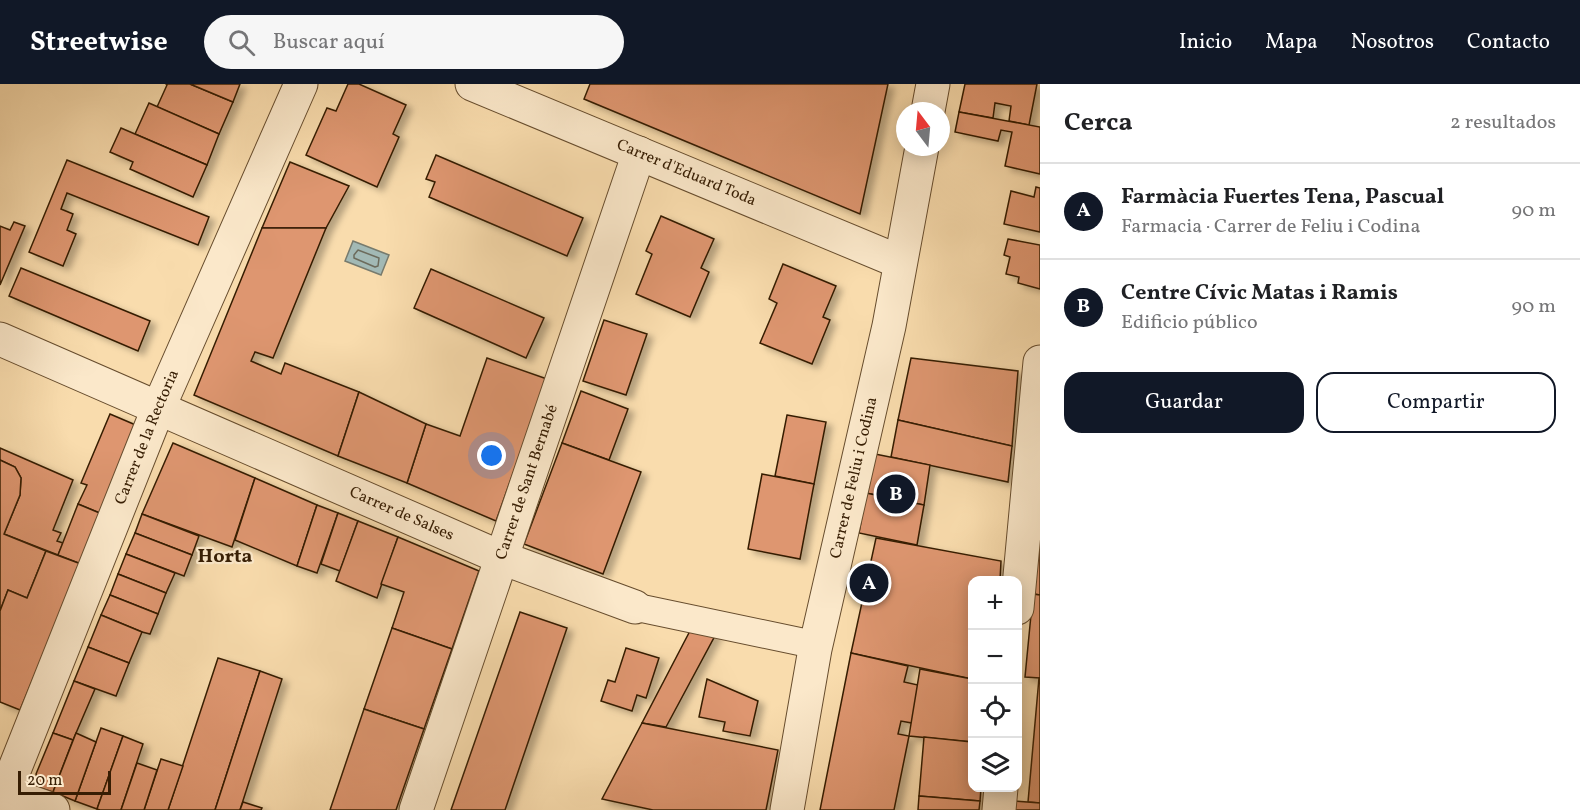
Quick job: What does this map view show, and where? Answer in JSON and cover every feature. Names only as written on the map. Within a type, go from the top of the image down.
[{"type":"street","name":"Carrer de la Rectoria","points":[[3,798],[158,409],[301,84]]},
{"type":"street","name":"Carrer d'Eduard Toda","points":[[472,84],[900,262]]},
{"type":"street","points":[[930,102],[933,84]]},
{"type":"street","name":"Carrer de Sant Bernabé","points":[[416,810],[639,153]]},
{"type":"street","name":"Carrer de Feliu i Codina","points":[[787,810],[816,645],[887,334],[920,156]]},
{"type":"street","name":"Carrer de Salses","points":[[0,339],[502,558],[635,607],[816,645]]},
{"type":"street","points":[[1020,576],[1040,362]]},
{"type":"street","points":[[999,810],[1001,792]]},
{"type":"street","points":[[3,798],[53,810]]},
{"type":"water","points":[[353,241],[389,255],[381,275],[345,261]]},
{"type":"building","points":[[166,84],[190,84],[233,102],[219,134],[157,107]]},
{"type":"building","points":[[190,84],[240,84],[233,102]]},
{"type":"building","points":[[348,84],[359,84],[406,105],[393,134],[399,137],[377,187],[306,155],[327,108],[336,111]]},
{"type":"building","points":[[590,84],[888,84],[860,214],[584,99]]},
{"type":"building","points":[[965,84],[1037,84],[1029,125],[1009,121],[1011,106],[995,103],[993,118],[959,112]]},
{"type":"building","points":[[149,103],[219,134],[207,165],[135,134]]},
{"type":"building","points":[[959,112],[1040,127],[1040,174],[1005,166],[1012,132],[1001,130],[998,141],[955,132]]},
{"type":"building","points":[[121,128],[207,165],[193,197],[130,169],[133,162],[110,152]]},
{"type":"building","points":[[436,155],[583,218],[567,256],[429,197],[435,182],[426,179]]},
{"type":"building","points":[[67,160],[209,217],[198,245],[67,193],[61,209],[73,214],[67,230],[76,234],[63,266],[29,252]]},
{"type":"building","points":[[290,162],[349,186],[326,228],[262,228]]},
{"type":"building","points":[[1036,187],[1040,188],[1040,232],[1004,224],[1011,191],[1034,197]]},
{"type":"building","points":[[661,216],[714,239],[701,268],[709,272],[690,317],[636,294],[652,254],[646,251]]},
{"type":"building","points":[[14,222],[25,226],[0,285],[0,226],[10,230]]},
{"type":"building","points":[[262,228],[326,228],[273,358],[255,352],[251,361],[281,374],[285,363],[359,392],[338,456],[194,395]]},
{"type":"building","points":[[1008,239],[1040,245],[1040,289],[1018,283],[1019,277],[1006,274],[1010,257],[1004,255]]},
{"type":"building","points":[[783,264],[836,286],[823,317],[830,320],[812,364],[760,343],[777,303],[769,299]]},
{"type":"building","points":[[21,268],[150,321],[138,351],[9,296]]},
{"type":"building","points":[[431,269],[544,318],[526,358],[414,308]]},
{"type":"building","points":[[604,320],[647,334],[626,395],[583,381]]},
{"type":"building","points":[[487,358],[547,379],[496,521],[407,483],[426,424],[460,436]]},
{"type":"building","points":[[911,358],[1018,371],[1012,446],[898,420]]},
{"type":"building","points":[[581,391],[628,409],[609,460],[562,443]]},
{"type":"building","points":[[359,392],[426,424],[407,483],[338,456]]},
{"type":"building","points":[[110,414],[138,426],[102,514],[78,504],[87,485],[81,483]]},
{"type":"building","points":[[787,415],[826,422],[814,484],[775,476]]},
{"type":"building","points":[[898,420],[1012,446],[1008,482],[891,457]]},
{"type":"building","points":[[173,443],[255,478],[232,547],[142,514]]},
{"type":"building","points":[[562,443],[641,472],[603,574],[524,544]]},
{"type":"building","points":[[0,448],[73,480],[53,530],[61,533],[57,541],[63,543],[58,555],[4,534],[20,495],[21,478],[15,467],[0,460]]},
{"type":"building","points":[[875,454],[930,465],[924,505],[866,493]]},
{"type":"building","points":[[0,460],[15,467],[21,478],[20,495],[4,534],[46,551],[27,598],[8,590],[0,611]]},
{"type":"building","points":[[762,474],[814,484],[800,559],[748,549]]},
{"type":"building","points":[[255,478],[317,505],[297,566],[235,540]]},
{"type":"building","points":[[866,493],[924,505],[917,545],[859,533]]},
{"type":"building","points":[[78,504],[102,514],[81,564],[58,555]]},
{"type":"building","points":[[317,505],[338,513],[317,573],[297,566]]},
{"type":"building","points":[[338,513],[358,521],[340,571],[321,564]]},
{"type":"building","points":[[142,514],[199,536],[192,555],[135,533]]},
{"type":"building","points":[[358,521],[398,537],[377,598],[336,581]]},
{"type":"building","points":[[135,533],[192,555],[184,576],[126,554]]},
{"type":"building","points":[[1040,535],[1040,595],[1033,594]]},
{"type":"building","points":[[398,537],[479,571],[452,649],[392,628],[404,592],[381,584]]},
{"type":"building","points":[[876,538],[1001,561],[1000,576],[968,576],[968,678],[851,653]]},
{"type":"building","points":[[46,551],[81,564],[20,710],[0,702],[0,611],[8,590],[27,598]]},
{"type":"building","points":[[126,554],[175,573],[166,593],[118,574]]},
{"type":"building","points":[[118,574],[166,593],[158,614],[110,595]]},
{"type":"building","points":[[1033,594],[1040,595],[1040,678],[1025,677]]},
{"type":"building","points":[[110,595],[158,614],[150,634],[101,615]]},
{"type":"building","points":[[520,612],[567,628],[505,810],[451,810]]},
{"type":"building","points":[[101,615],[142,632],[129,663],[88,647]]},
{"type":"building","points":[[692,627],[717,632],[666,727],[642,723]]},
{"type":"building","points":[[392,628],[452,649],[424,729],[364,709]]},
{"type":"building","points":[[88,647],[129,663],[116,696],[74,681]]},
{"type":"building","points":[[626,648],[659,658],[646,698],[637,695],[632,711],[601,701],[608,680],[615,682]]},
{"type":"building","points":[[851,653],[908,666],[904,682],[918,685],[912,723],[901,721],[898,734],[909,736],[894,810],[820,810]]},
{"type":"building","points":[[218,658],[260,671],[215,810],[168,810]]},
{"type":"building","points":[[920,669],[968,678],[968,742],[909,736]]},
{"type":"building","points":[[260,671],[282,679],[240,810],[215,810]]},
{"type":"building","points":[[1040,678],[1040,803],[1028,802]]},
{"type":"building","points":[[707,679],[758,701],[750,736],[723,731],[725,722],[699,717]]},
{"type":"building","points":[[74,681],[95,689],[73,740],[53,733]]},
{"type":"building","points":[[364,709],[424,729],[396,810],[330,810]]},
{"type":"building","points":[[642,723],[778,750],[766,810],[653,810],[602,799]]},
{"type":"building","points":[[101,728],[123,736],[97,809],[75,801]]},
{"type":"building","points":[[53,733],[73,740],[53,792],[40,788],[36,774]]},
{"type":"building","points":[[76,733],[96,742],[75,801],[53,792]]},
{"type":"building","points":[[123,736],[143,744],[121,810],[97,809]]},
{"type":"building","points":[[924,737],[968,742],[968,792],[981,792],[980,801],[919,796]]},
{"type":"building","points":[[161,759],[183,766],[168,810],[144,810]]},
{"type":"building","points":[[137,763],[157,770],[144,810],[121,810]]},
{"type":"building","points":[[919,796],[980,801],[979,810],[918,810]]},
{"type":"building","points":[[1014,801],[1040,803],[1040,810],[1014,810]]},
{"type":"building","points":[[243,802],[262,808],[261,810],[240,810]]},
{"type":"place","name":"Centre Cívic Matas i Ramis","points":[[896,494]]},
{"type":"place","name":"Farmàcia Fuertes Tena, Pascual","points":[[869,583]]},
{"type":"district","name":"Horta","points":[[225,557]]}]
